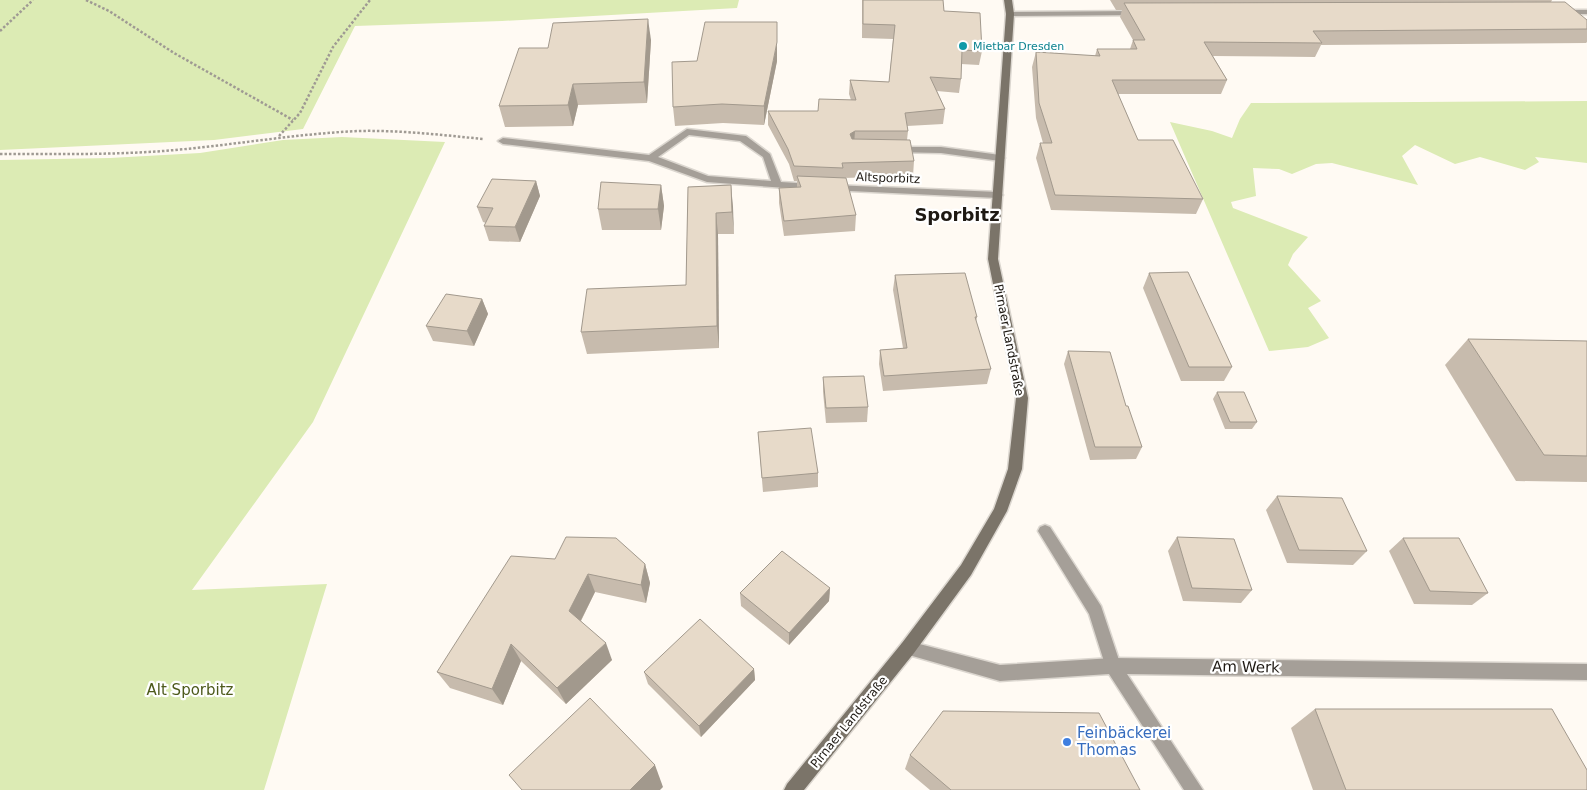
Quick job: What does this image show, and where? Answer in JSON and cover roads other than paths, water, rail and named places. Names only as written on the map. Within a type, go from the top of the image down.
[{"type":"street","name":"Pirnaer Landstraße","points":[[794,790],[908,648],[966,570],[1000,511],[1014,469],[1022,398],[993,259],[1010,14],[1008,0]]},
{"type":"street","points":[[1547,12],[1587,12]]},
{"type":"street","points":[[1010,14],[1150,13]]},
{"type":"street","points":[[651,158],[687,132],[743,138],[767,156],[777,185]]},
{"type":"street","name":"Altsporbitz","points":[[503,141],[651,158],[707,179],[777,185],[998,194]]},
{"type":"street","points":[[883,150],[941,150],[1000,158]]},
{"type":"street","points":[[1045,531],[1096,611],[1113,666],[1194,790]]},
{"type":"street","name":"Am Werk","points":[[908,648],[1000,673],[1113,666],[1587,672]]},
{"type":"place","name":"Mietbar Dresden","points":[[963,46]]},
{"type":"place","name":"Feinbäckerei Thomas","points":[[1067,742]]},
{"type":"district","name":"Sporbitz","points":[[957,215]]},
{"type":"park label","name":"Alt Sporbitz","points":[[190,690]]}]
